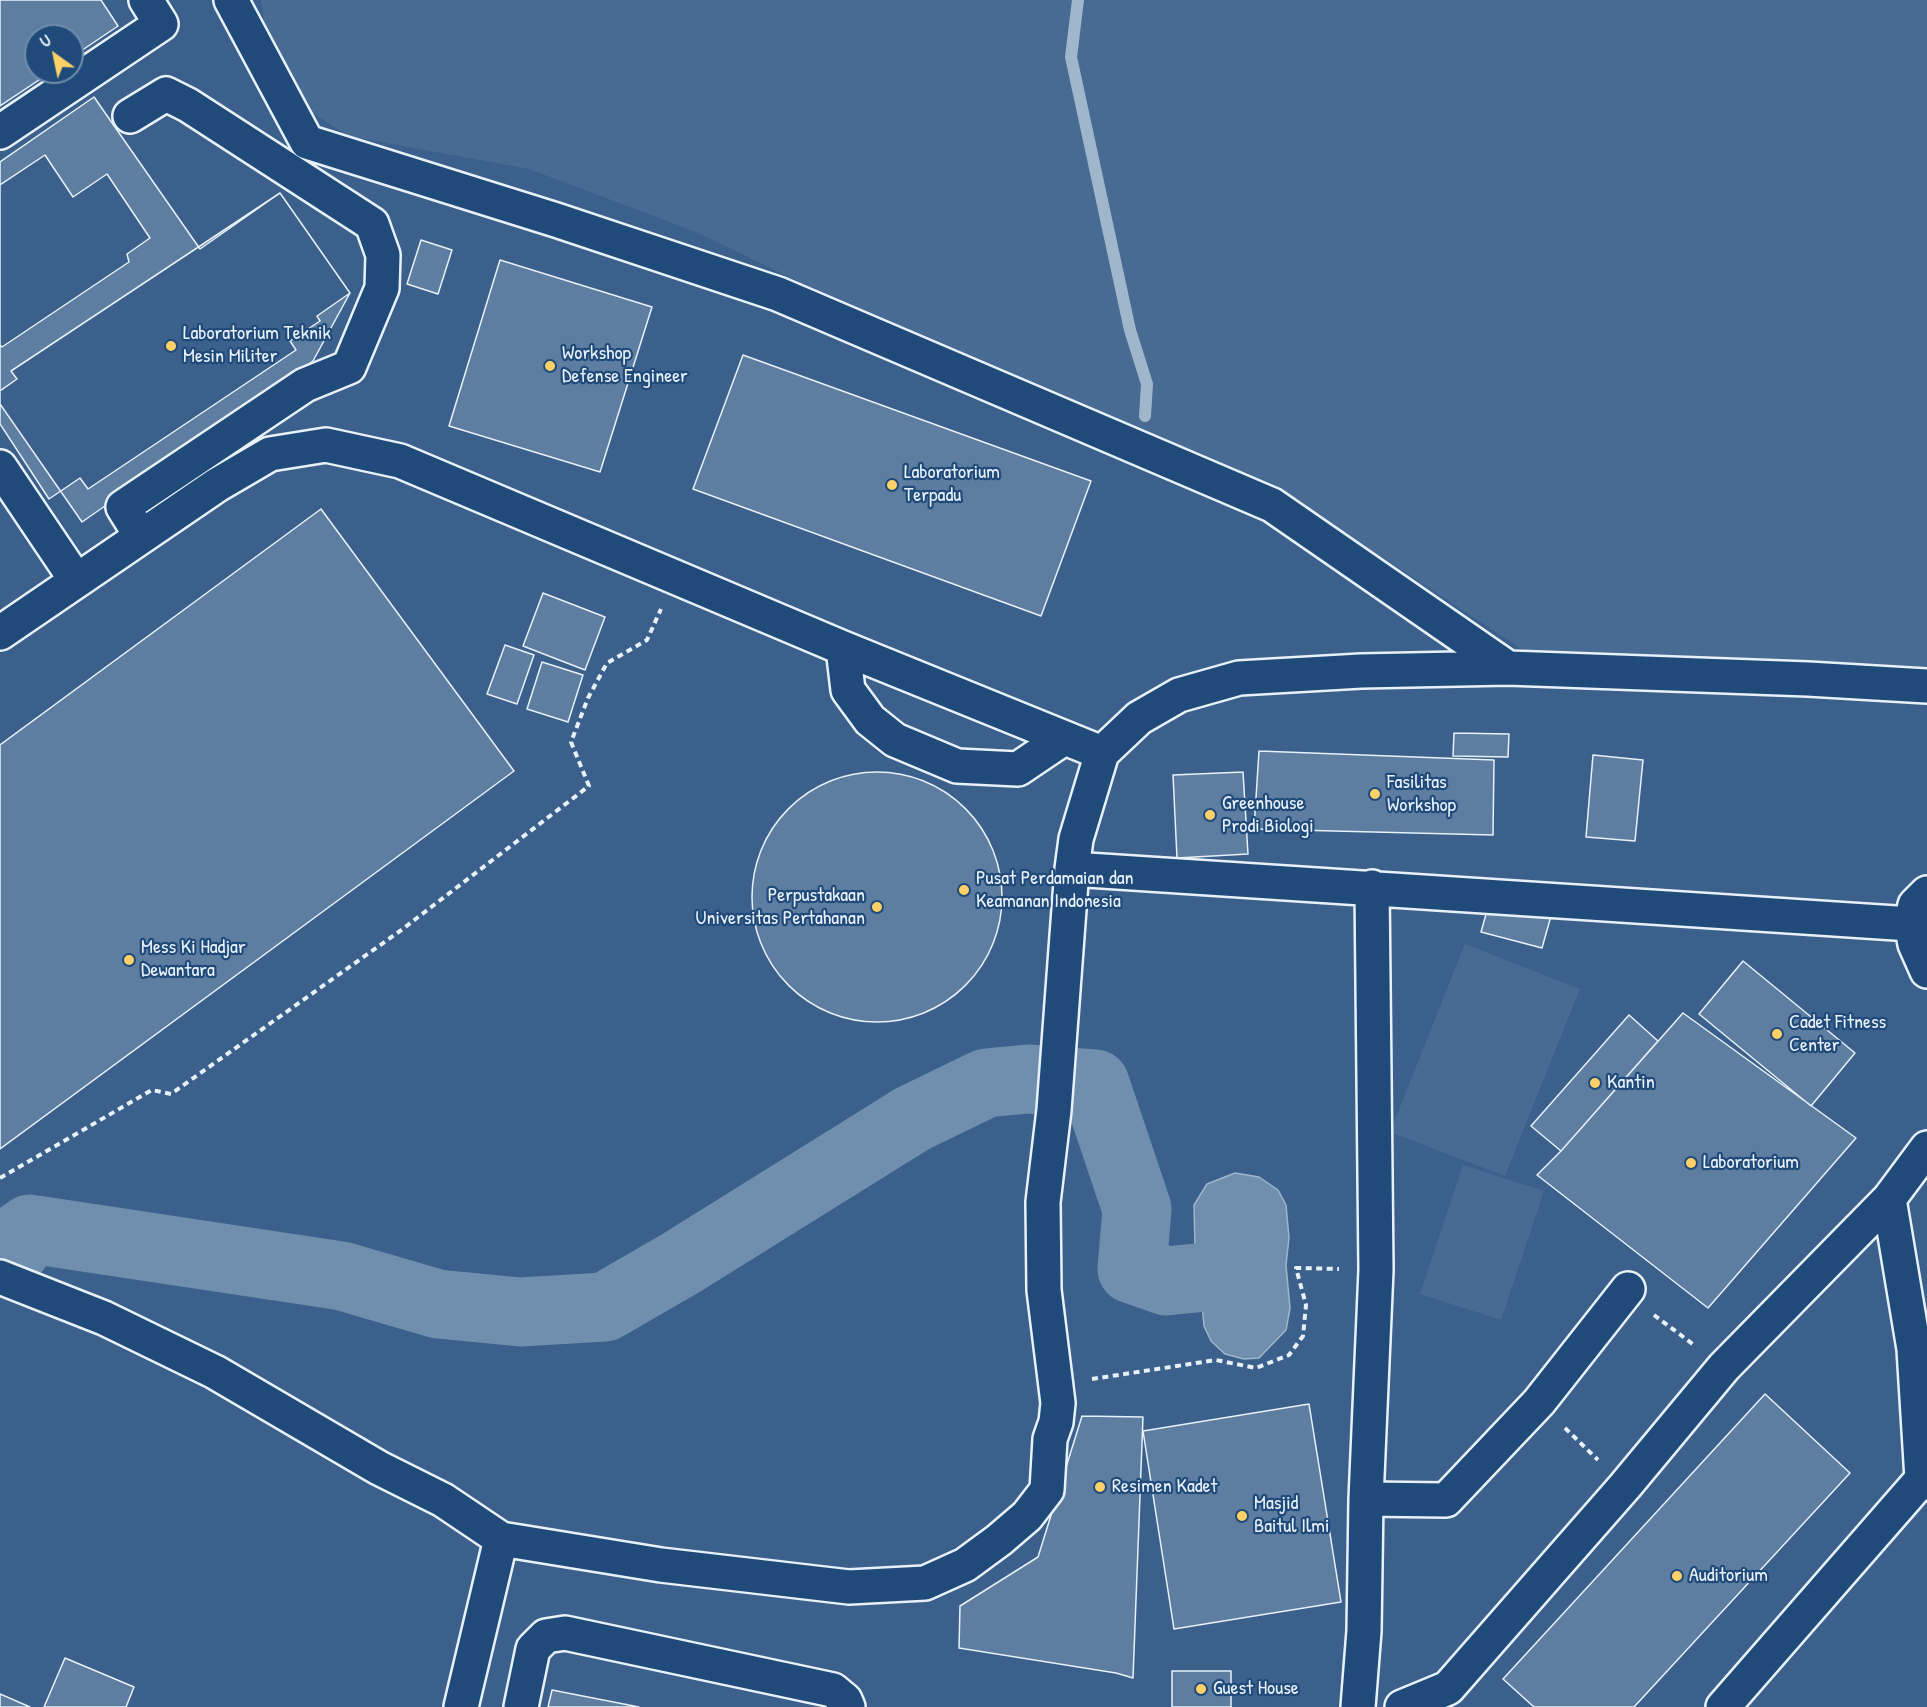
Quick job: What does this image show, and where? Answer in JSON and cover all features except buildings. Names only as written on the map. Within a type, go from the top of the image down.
[{"type":"lane","points":[[0,132],[161,24],[146,0]]},
{"type":"lane","points":[[231,0],[307,142],[556,220],[778,294],[1272,505],[1508,668]]},
{"type":"lane","points":[[130,116],[166,94],[188,105],[372,224],[383,255],[382,288],[349,367],[305,385],[123,507],[141,536]]},
{"type":"lane","points":[[0,633],[217,485],[270,454],[326,446],[400,461],[843,648],[1102,753]]},
{"type":"lane","points":[[0,467],[76,580]]},
{"type":"lane","points":[[843,648],[848,690],[870,720],[895,740],[957,766],[1018,769],[1064,738]]},
{"type":"lane","points":[[0,1277],[104,1318],[215,1372],[379,1468],[443,1500],[501,1539],[661,1565],[849,1587],[925,1583],[965,1565],[999,1540],[1027,1516],[1047,1490],[1050,1439],[1056,1422],[1058,1403],[1044,1290],[1043,1213],[1060,1040],[1072,869],[1076,839],[1102,753],[1139,718],[1179,695],[1239,678],[1361,671],[1508,668],[1808,679],[1927,686]]},
{"type":"lane","points":[[1072,869],[1911,924]]},
{"type":"lane","points":[[1358,1707],[1364,1631],[1366,1499],[1376,1270],[1372,887]]},
{"type":"lane","points":[[1927,893],[1915,905],[1911,924],[1915,944],[1927,971]]},
{"type":"lane","points":[[1402,1707],[1448,1688],[1625,1486],[1724,1367],[1889,1199],[1927,1148]]},
{"type":"lane","points":[[1723,1707],[1925,1479],[1914,1349],[1889,1199]]},
{"type":"lane","points":[[1366,1499],[1446,1500],[1539,1402],[1628,1289]]},
{"type":"lane","points":[[461,1707],[501,1539]]},
{"type":"lane","points":[[521,1707],[533,1649],[546,1636],[564,1634],[833,1690],[845,1700],[848,1707]]},
{"type":"path","points":[[0,1178],[152,1090],[171,1094],[400,931],[589,786],[571,742],[588,698],[607,663],[647,640]]},
{"type":"path","points":[[1056,1384],[1216,1360],[1256,1368],[1289,1355],[1303,1336],[1306,1305],[1296,1268],[1376,1270]]},
{"type":"path","points":[[1539,1402],[1625,1486]]},
{"type":"shaded area","name":"Pusat Perdamaian dan Keamanan Indonesia","points":[[0,0],[1927,0],[1927,1707],[0,1707]]},
{"type":"shaded area","points":[[261,0],[1927,0],[1927,668],[1886,674],[1535,658],[1376,553],[1239,482],[957,358],[696,232],[529,169],[348,136],[305,108],[267,43]]},
{"type":"shaded area","points":[[1465,944],[1580,989],[1505,1176],[1390,1132]]},
{"type":"shaded area","points":[[1463,1165],[1544,1191],[1501,1320],[1420,1294]]},
{"type":"shaded area","points":[[1235,1173],[1259,1177],[1278,1190],[1286,1205],[1289,1238],[1286,1265],[1290,1308],[1286,1330],[1259,1358],[1244,1359],[1225,1354],[1211,1341],[1204,1326],[1202,1303],[1196,1291],[1194,1205],[1207,1184]]},
{"type":"waterway","points":[[1078,0],[1071,57],[1130,330],[1147,384],[1145,416]]},
{"type":"waterway","points":[[0,1245],[16,1249],[20,1236],[30,1229],[342,1276],[438,1304],[520,1312],[605,1307],[681,1263],[912,1119],[986,1083],[1028,1079],[1095,1084],[1137,1209],[1132,1269],[1166,1281],[1196,1278]]},
{"type":"place","name":"Laboratorium Teknik Mesin Militer","points":[[171,346]]},
{"type":"place","name":"Workshop Defense Engineer","points":[[550,366]]},
{"type":"place","name":"Laboratorium Terpadu","points":[[892,485]]},
{"type":"place","name":"Fasilitas Workshop","points":[[1375,794]]},
{"type":"place","name":"Greenhouse Prodi Biologi","points":[[1210,815]]},
{"type":"place","name":"Pusat Perdamaian dan Keamanan Indonesia","points":[[964,890]]},
{"type":"place","name":"Perpustakaan Universitas Pertahanan","points":[[877,907]]},
{"type":"place","name":"Mess Ki Hadjar Dewantara","points":[[129,960]]},
{"type":"place","name":"Cadet Fitness Center","points":[[1777,1034]]},
{"type":"place","name":"Kantin","points":[[1595,1083]]},
{"type":"place","name":"Laboratorium","points":[[1691,1163]]},
{"type":"place","name":"Resimen Kadet","points":[[1100,1487]]},
{"type":"place","name":"Masjid Baitul Ilmi","points":[[1242,1516]]},
{"type":"place","name":"Auditorium","points":[[1677,1576]]},
{"type":"place","name":"Guest House","points":[[1201,1689]]}]
